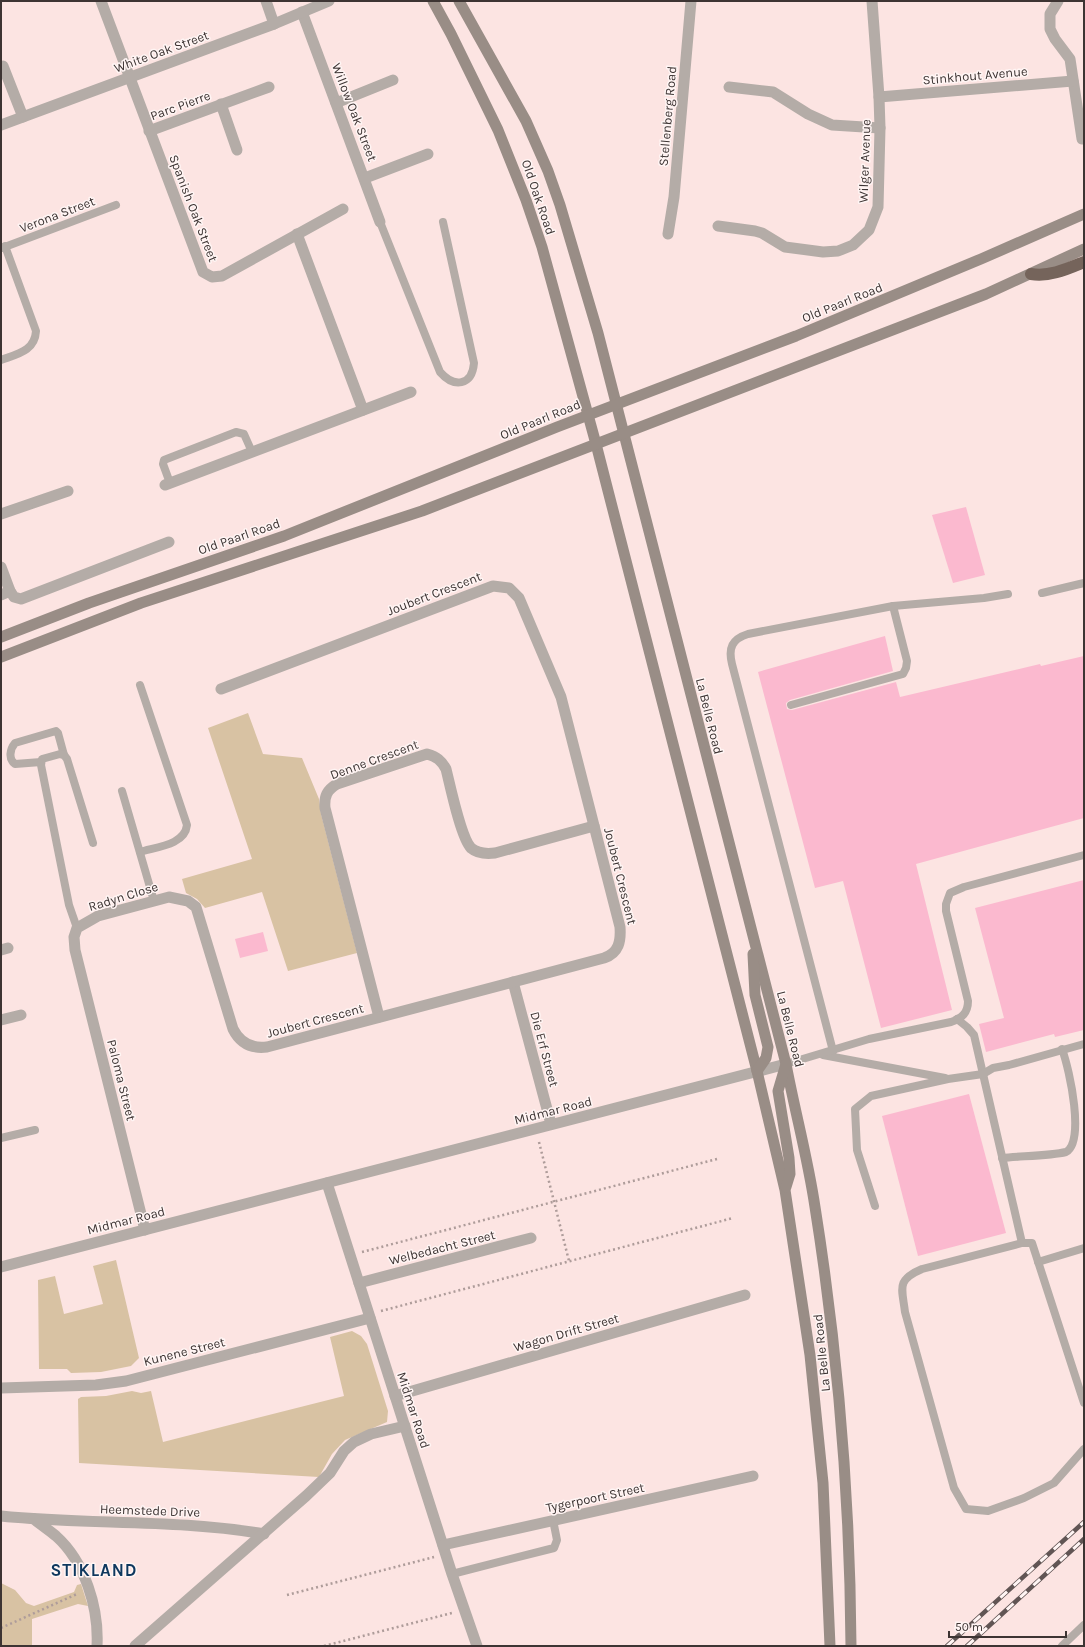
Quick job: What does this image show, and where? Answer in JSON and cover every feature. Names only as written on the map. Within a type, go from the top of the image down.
[{"type":"highway","points":[[1031,274],[1040,275],[1058,272],[1084,262]]},
{"type":"main road","name":"Old Oak Road","points":[[433,1],[452,34],[498,130],[526,200],[542,247],[596,444]]},
{"type":"main road","name":"Old Oak Road","points":[[459,1],[526,121],[548,171],[579,269],[624,433]]},
{"type":"main road","name":"Old Paarl Road","points":[[1,637],[89,603],[284,536],[616,404],[796,336],[981,260],[1084,214]]},
{"type":"main road","points":[[1,657],[141,603],[422,511],[986,294],[1084,249]]},
{"type":"main road","name":"La Belle Road","points":[[624,433],[786,1064],[809,1170],[831,1317],[846,1481],[850,1568],[851,1646]]},
{"type":"main road","name":"La Belle Road","points":[[596,444],[757,1071],[786,1190],[810,1355],[817,1418],[826,1529],[830,1646]]},
{"type":"main road","points":[[754,939],[755,995],[768,1047],[766,1058],[757,1071]]},
{"type":"main road","points":[[786,1064],[778,1091],[789,1158],[790,1174],[786,1190]]},
{"type":"street","name":"Spanish Oak Street","points":[[101,1],[201,268],[207,275],[217,277],[222,276],[343,209]]},
{"type":"street","points":[[266,1],[274,24]]},
{"type":"street","name":"White Oak Street","points":[[1,125],[274,24],[329,1]]},
{"type":"street","name":"Stellenberg Road","points":[[668,234],[674,197],[691,1]]},
{"type":"street","name":"Wilger Avenue","points":[[718,226],[762,233],[785,247],[801,251],[829,252],[853,245],[869,230],[876,212],[879,197],[880,128],[872,1]]},
{"type":"street","points":[[1058,1],[1050,14],[1050,29],[1054,39],[1070,60],[1082,139]]},
{"type":"street","name":"Willow Oak Street","points":[[302,12],[365,178],[380,222]]},
{"type":"street","points":[[3,66],[23,117]]},
{"type":"street","points":[[336,103],[393,80]]},
{"type":"street","name":"Stinkhout Avenue","points":[[879,97],[1073,81]]},
{"type":"street","name":"Parc Pierre","points":[[149,131],[269,86]]},
{"type":"street","points":[[728,87],[773,92],[808,114],[832,125],[880,128]]},
{"type":"street","name":"Parc Pierre","points":[[220,104],[237,150]]},
{"type":"street","points":[[365,178],[428,154]]},
{"type":"street","points":[[297,234],[363,410]]},
{"type":"street","points":[[168,484],[410,392]]},
{"type":"street","points":[[1,514],[68,491]]},
{"type":"street","points":[[1,567],[5,593],[21,599],[169,542]]},
{"type":"street","name":"Joubert Crescent","points":[[188,900],[196,906],[200,916],[236,1036],[245,1043],[255,1047],[267,1047],[604,958],[610,956],[618,948],[621,937],[620,927],[561,697],[520,598],[509,588],[493,586],[221,689]]},
{"type":"street","name":"Denne Crescent","points":[[379,1017],[325,808],[326,794],[330,788],[337,784],[427,754],[436,756],[442,761],[446,769],[466,841],[475,851],[495,853],[594,826]]},
{"type":"street","name":"Radyn Close","points":[[76,932],[98,916],[169,897],[188,900]]},
{"type":"street","name":"Paloma Street","points":[[76,932],[76,956],[145,1230]]},
{"type":"street","name":"Die Erf Street","points":[[512,982],[551,1124]]},
{"type":"street","points":[[1,1020],[21,1015]]},
{"type":"street","name":"Midmar Road","points":[[1,1267],[786,1064]]},
{"type":"street","name":"Midmar Road","points":[[327,1183],[452,1574],[477,1646]]},
{"type":"street","name":"Welbedacht Street","points":[[359,1283],[531,1238]]},
{"type":"street","name":"Wagon Drift Street","points":[[395,1396],[745,1295]]},
{"type":"street","name":"Kunene Street","points":[[1,1388],[96,1386],[126,1380],[370,1316]]},
{"type":"street","points":[[135,1646],[264,1534],[330,1473],[344,1451],[354,1442],[371,1434],[405,1426]]},
{"type":"street","name":"Tygerpoort Street","points":[[444,1549],[553,1520],[753,1476]]},
{"type":"street","name":"Heemstede Drive","points":[[1,1516],[34,1520],[213,1527],[264,1534]]},
{"type":"street","points":[[34,1520],[61,1542],[73,1558],[88,1589],[94,1606],[98,1633],[97,1646]]},
{"type":"lane","name":"Verona Street","points":[[1,360],[26,351],[34,342],[36,331],[3,247],[116,205]]},
{"type":"lane","points":[[380,222],[440,372],[447,380],[454,383],[462,382],[470,377],[473,371],[474,363],[443,222]]},
{"type":"lane","points":[[168,484],[163,464],[164,460],[236,432],[244,434],[252,452]]},
{"type":"lane","points":[[1042,593],[1084,583]]},
{"type":"lane","points":[[833,1051],[729,653],[731,647],[736,639],[748,634],[893,606],[984,598],[1008,594]]},
{"type":"lane","points":[[791,705],[903,674],[907,661],[893,606]]},
{"type":"lane","points":[[140,685],[186,825],[186,832],[179,840],[140,852]]},
{"type":"lane","points":[[64,755],[60,754],[42,759],[41,762],[14,764],[12,762],[10,751],[15,743],[56,731],[58,733],[93,843]]},
{"type":"lane","points":[[41,762],[69,905],[76,932]]},
{"type":"lane","points":[[122,791],[154,901]]},
{"type":"lane","points":[[786,1064],[869,1039],[957,1020],[965,1014],[968,1001],[946,911],[946,904],[950,893],[964,886],[1084,855]]},
{"type":"lane","points":[[957,1020],[967,1026],[974,1035],[1022,1243]]},
{"type":"lane","points":[[875,1206],[857,1150],[855,1109],[871,1096],[948,1079],[983,1074],[993,1068],[1009,1066],[1062,1049],[1084,1044]]},
{"type":"lane","points":[[1002,1158],[1067,1151],[1079,1142],[1083,1131],[1082,1115],[1077,1091],[1062,1049]]},
{"type":"lane","points":[[820,1055],[948,1079]]},
{"type":"lane","points":[[1,1138],[35,1130]]},
{"type":"lane","points":[[1084,1403],[1032,1243],[1022,1243],[922,1269],[908,1275],[904,1280],[902,1289],[905,1312],[941,1446],[954,1488],[966,1509],[988,1511],[1024,1498],[1054,1483],[1084,1449]]},
{"type":"lane","points":[[1038,1262],[1084,1248]]},
{"type":"lane","points":[[452,1574],[554,1548],[557,1540],[553,1520]]},
{"type":"lane","points":[[1062,1646],[1084,1625]]},
{"type":"path","points":[[535,1129],[569,1261]]},
{"type":"path","points":[[350,1255],[717,1160]]},
{"type":"path","points":[[370,1316],[569,1261],[733,1218]]},
{"type":"path","points":[[287,1595],[444,1549]]},
{"type":"path","points":[[1,1628],[88,1589]]},
{"type":"path","points":[[324,1646],[464,1609]]},
{"type":"shaded area","points":[[248,713],[263,754],[302,758],[319,799],[321,814],[357,953],[288,971],[262,892],[205,908],[197,899],[186,893],[182,879],[252,859],[208,728]]},
{"type":"shaded area","points":[[116,1260],[139,1358],[131,1366],[101,1372],[71,1373],[67,1369],[39,1369],[38,1280],[55,1276],[64,1314],[103,1304],[93,1266]]},
{"type":"shaded area","points":[[352,1331],[361,1336],[367,1344],[388,1411],[387,1422],[345,1440],[332,1454],[319,1477],[79,1463],[78,1399],[81,1397],[106,1396],[132,1391],[141,1393],[151,1391],[163,1442],[344,1396],[330,1337]]},
{"type":"shaded area","points":[[1,1583],[15,1590],[26,1603],[34,1606],[74,1592],[77,1585],[81,1584],[88,1606],[78,1604],[32,1619],[32,1646],[1,1646]]},
{"type":"building","points":[[966,507],[985,575],[953,583],[932,515]]},
{"type":"building","points":[[885,636],[893,671],[790,700],[786,703],[787,709],[792,710],[896,682],[900,697],[1040,664],[1041,666],[1084,656],[1084,818],[916,864],[952,1010],[881,1028],[843,881],[815,888],[758,672]]},
{"type":"building","points":[[1084,880],[1084,1030],[1055,1037],[1054,1034],[986,1052],[979,1024],[1004,1018],[975,908]]},
{"type":"building","points":[[263,932],[268,951],[240,958],[235,939]]},
{"type":"building","points":[[969,1094],[1006,1233],[918,1256],[882,1116]]},
{"type":"railway","points":[[947,1646],[1084,1522]]},
{"type":"railway","points":[[967,1646],[1084,1539]]},
{"type":"district","name":"STIKLAND","points":[[94,1570]]}]
